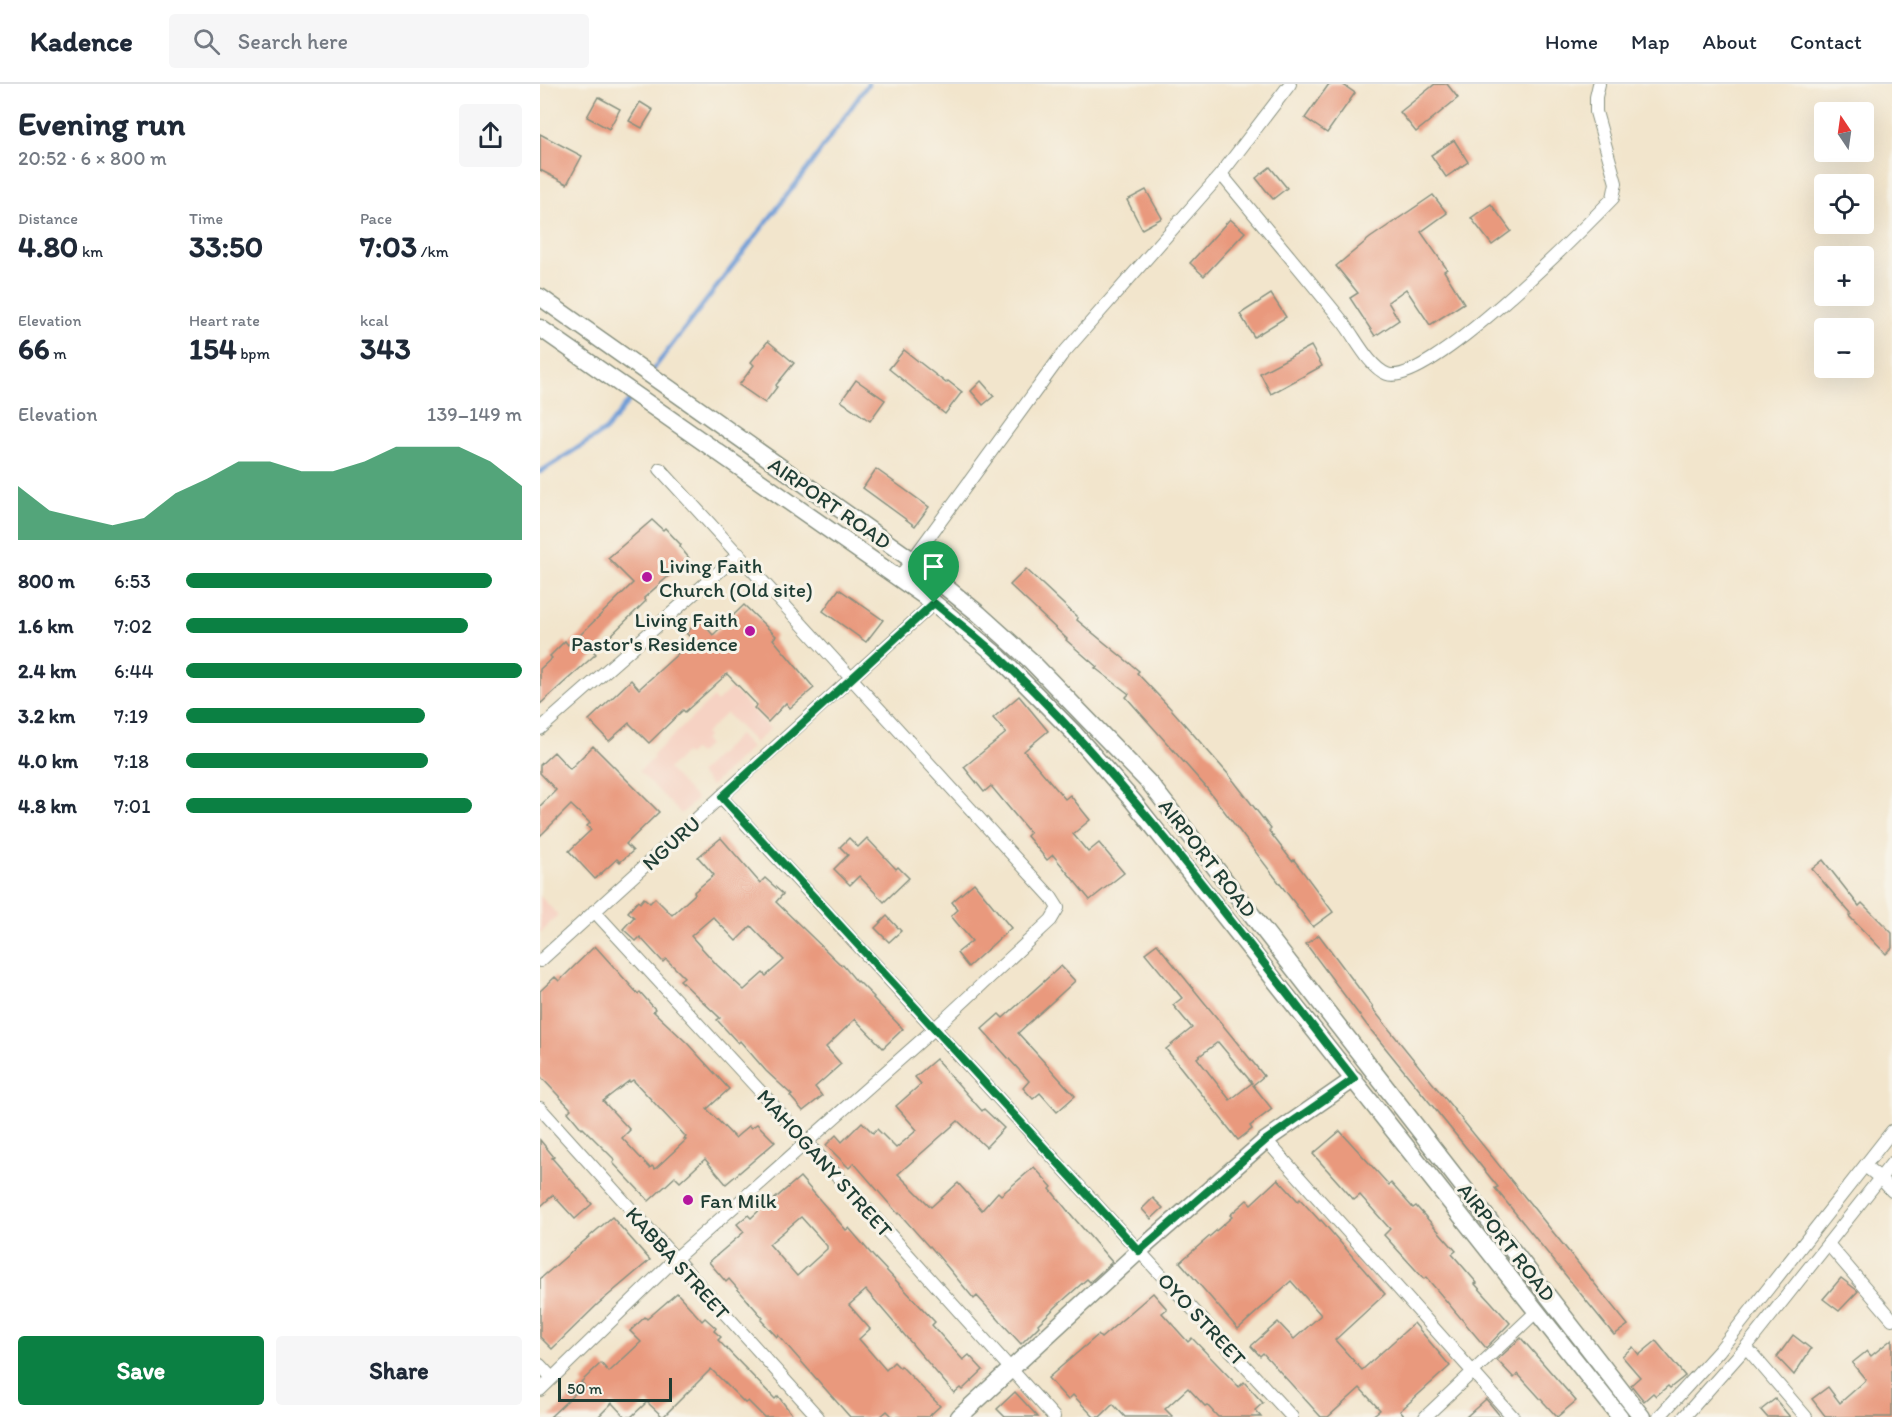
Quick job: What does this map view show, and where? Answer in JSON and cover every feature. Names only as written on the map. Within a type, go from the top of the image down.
[{"type":"main road","name":"AIRPORT ROAD","points":[[540,297],[912,561],[979,614],[1030,660],[1151,785],[1642,1417]]},
{"type":"main road","name":"AIRPORT ROAD","points":[[540,328],[934,603],[999,657],[1073,732],[1133,801],[1620,1417]]},
{"type":"main road","points":[[959,1417],[1139,1251],[1266,1140],[1354,1079]]},
{"type":"street","points":[[899,578],[1061,356],[1221,174],[1290,84]]},
{"type":"street","points":[[1221,174],[1345,324],[1375,365],[1390,375],[1401,373],[1429,362],[1484,321],[1613,198],[1617,183],[1596,112],[1599,84]]},
{"type":"street","points":[[540,1389],[675,1259],[934,1029],[1051,920],[1058,908],[1051,897],[852,677],[660,469]]},
{"type":"street","points":[[540,729],[739,554]]},
{"type":"street","name":"NGURU","points":[[540,961],[934,603]]},
{"type":"street","name":"OYO STREET","points":[[722,797],[1292,1417]]},
{"type":"street","name":"MAHOGANY STREET","points":[[594,911],[806,1141],[1054,1417]]},
{"type":"street","name":"KABBA STREET","points":[[540,1108],[818,1417]]},
{"type":"street","points":[[1659,1417],[1719,1351],[1892,1131]]},
{"type":"street","points":[[1266,1140],[1514,1417]]},
{"type":"street","points":[[1684,1417],[1746,1347],[1892,1163]]},
{"type":"street","points":[[1864,1166],[1892,1191]]},
{"type":"street","points":[[1828,1244],[1892,1319]]},
{"type":"street","points":[[1425,1417],[1537,1311]]},
{"type":"street","points":[[1746,1347],[1806,1417]]},
{"type":"street","points":[[540,1365],[552,1378]]},
{"type":"shaded area","points":[[731,688],[770,729],[755,743],[726,713],[705,734],[707,737],[704,741],[708,745],[698,754],[693,750],[688,755],[685,753],[668,769],[697,799],[681,814],[639,771],[713,698],[717,702]]},
{"type":"shaded area","points":[[739,735],[751,748],[711,786],[699,773]]},
{"type":"shaded area","points":[[540,896],[558,915],[540,933]]},
{"type":"building","points":[[1329,84],[1342,84],[1355,93],[1327,133],[1305,118]]},
{"type":"building","points":[[1435,84],[1447,84],[1458,98],[1416,132],[1400,112]]},
{"type":"building","points":[[598,97],[620,109],[609,129],[587,117]]},
{"type":"building","points":[[640,102],[653,110],[642,128],[629,121]]},
{"type":"building","points":[[540,134],[582,156],[567,184],[540,170]]},
{"type":"building","points":[[1454,140],[1468,162],[1446,177],[1431,155]]},
{"type":"building","points":[[1270,167],[1287,188],[1273,199],[1256,178]]},
{"type":"building","points":[[1146,190],[1162,218],[1142,229],[1127,200]]},
{"type":"building","points":[[1433,195],[1447,213],[1421,232],[1447,269],[1444,271],[1464,303],[1430,325],[1406,289],[1388,302],[1399,320],[1375,336],[1350,298],[1358,293],[1336,266],[1370,238]]},
{"type":"building","points":[[1491,204],[1511,231],[1492,245],[1471,218]]},
{"type":"building","points":[[1230,219],[1245,232],[1204,276],[1190,263]]},
{"type":"building","points":[[1271,294],[1286,317],[1254,337],[1240,314]]},
{"type":"building","points":[[768,341],[794,363],[765,403],[739,385],[754,365],[751,362]]},
{"type":"building","points":[[1311,346],[1322,366],[1271,394],[1260,373]]},
{"type":"building","points":[[904,350],[946,383],[948,381],[962,392],[945,414],[889,369]]},
{"type":"building","points":[[856,380],[885,400],[870,421],[841,401]]},
{"type":"building","points":[[981,381],[994,396],[983,405],[971,391]]},
{"type":"building","points":[[876,469],[929,507],[915,526],[863,488]]},
{"type":"building","points":[[652,520],[663,530],[665,528],[681,545],[680,547],[689,558],[644,598],[646,601],[594,652],[596,654],[540,704],[540,669],[565,641],[568,645],[579,636],[633,583],[608,558]]},
{"type":"building","points":[[1026,569],[1078,618],[1077,620],[1139,671],[1137,673],[1229,775],[1271,829],[1269,831],[1333,912],[1313,927],[1205,786],[1126,697],[1129,694],[1095,668],[1097,667],[1010,585]]},
{"type":"building","points":[[839,589],[883,620],[866,642],[823,611]]},
{"type":"building","points":[[744,605],[776,636],[773,639],[814,688],[790,708],[786,703],[768,722],[754,708],[757,705],[727,674],[685,712],[683,710],[649,743],[629,723],[609,741],[589,720],[631,680],[639,689],[693,640],[686,633],[700,620],[713,635]]},
{"type":"building","points":[[1019,696],[1048,731],[1024,751],[1065,799],[1070,795],[1090,820],[1073,834],[1088,852],[1099,843],[1124,873],[1090,900],[1053,855],[1047,860],[1027,836],[1030,833],[991,786],[984,792],[964,767],[1006,733],[993,718]]},
{"type":"building","points":[[593,746],[659,812],[626,844],[633,851],[620,862],[617,859],[595,879],[569,851],[591,830],[587,826],[590,823],[571,805],[540,836],[540,806],[556,790],[540,773],[540,765],[554,752],[570,769]]},
{"type":"building","points":[[721,838],[760,883],[765,878],[783,894],[776,902],[842,964],[903,1029],[883,1048],[855,1019],[826,1047],[841,1064],[815,1087],[822,1096],[803,1111],[790,1096],[792,1095],[717,1020],[720,1018],[680,980],[684,977],[666,959],[663,962],[640,937],[636,941],[623,929],[634,917],[628,912],[644,898],[650,903],[655,898],[672,915],[695,894],[694,892],[714,875],[698,857]],"holes":[[[713,917],[736,941],[751,926],[784,960],[766,976],[763,973],[744,990],[691,936]]]},
{"type":"building","points":[[849,838],[858,847],[867,838],[896,869],[898,867],[909,878],[884,902],[859,876],[850,885],[834,869],[848,855],[840,847]]},
{"type":"building","points":[[1823,860],[1859,906],[1862,903],[1892,933],[1892,948],[1886,954],[1849,916],[1851,914],[1812,869]]},
{"type":"building","points":[[974,883],[1011,928],[968,967],[957,953],[972,941],[951,916],[958,910],[952,902]]},
{"type":"building","points":[[887,916],[901,931],[889,942],[875,928]]},
{"type":"building","points":[[1319,935],[1372,1008],[1628,1325],[1614,1335],[1495,1188],[1498,1187],[1366,1024],[1306,944]]},
{"type":"building","points":[[1157,944],[1264,1076],[1253,1085],[1272,1109],[1250,1126],[1252,1129],[1238,1140],[1166,1049],[1192,1028],[1173,1005],[1182,998],[1145,953]],"holes":[[[1218,1042],[1252,1083],[1230,1100],[1197,1058]]]},
{"type":"building","points":[[595,946],[638,994],[640,992],[655,1009],[653,1011],[687,1043],[729,1089],[707,1109],[735,1138],[749,1126],[751,1128],[757,1124],[775,1142],[726,1184],[705,1159],[680,1182],[675,1177],[649,1201],[613,1163],[615,1160],[582,1129],[568,1112],[571,1109],[540,1076],[540,991],[555,977],[559,981]],"holes":[[[633,1080],[686,1137],[684,1139],[686,1140],[655,1169],[652,1166],[650,1168],[622,1138],[630,1130],[603,1101]]]},
{"type":"building","points":[[1061,966],[1075,981],[1018,1033],[1075,1096],[1057,1112],[1040,1093],[1033,1099],[1023,1088],[1029,1081],[982,1029],[999,1014],[1003,1018]]},
{"type":"building","points":[[936,1059],[982,1111],[984,1109],[1004,1128],[986,1147],[958,1121],[898,1174],[931,1207],[958,1183],[982,1210],[998,1192],[1001,1195],[1034,1167],[1112,1262],[1090,1282],[1087,1279],[1059,1304],[1021,1344],[977,1296],[974,1299],[930,1246],[898,1214],[854,1163],[849,1168],[826,1145],[836,1135],[842,1142],[862,1122],[873,1133],[877,1129],[896,1148],[917,1130],[896,1106],[921,1084],[915,1077]]},
{"type":"building","points":[[1340,1131],[1389,1185],[1391,1183],[1413,1208],[1416,1206],[1456,1251],[1452,1254],[1510,1323],[1486,1348],[1426,1277],[1424,1279],[1384,1235],[1390,1229],[1360,1195],[1354,1200],[1313,1154]]},
{"type":"building","points":[[540,1140],[554,1157],[552,1158],[592,1204],[575,1219],[553,1195],[540,1207]]},
{"type":"building","points":[[800,1177],[846,1230],[849,1228],[935,1322],[932,1325],[963,1360],[969,1355],[983,1370],[962,1390],[960,1388],[954,1393],[866,1290],[849,1305],[870,1329],[859,1339],[886,1370],[894,1362],[900,1368],[901,1366],[940,1406],[928,1417],[893,1417],[887,1411],[880,1417],[850,1417],[778,1335],[777,1337],[761,1320],[763,1318],[729,1279],[726,1282],[709,1262],[744,1232],[737,1224],[748,1215],[751,1218]],"holes":[[[801,1217],[827,1246],[827,1249],[797,1276],[769,1244]]]},
{"type":"building","points":[[1278,1179],[1298,1201],[1300,1199],[1321,1220],[1385,1294],[1335,1340],[1362,1370],[1414,1323],[1450,1366],[1400,1411],[1405,1417],[1371,1417],[1380,1410],[1360,1388],[1328,1417],[1321,1417],[1263,1353],[1260,1356],[1251,1346],[1278,1322],[1294,1339],[1321,1315],[1291,1281],[1238,1329],[1180,1262],[1232,1217],[1230,1215],[1247,1200],[1251,1204]]},
{"type":"building","points":[[1153,1198],[1163,1208],[1151,1219],[1142,1209]]},
{"type":"building","points":[[612,1217],[650,1260],[598,1304],[552,1349],[540,1337],[540,1279]]},
{"type":"building","points":[[1841,1278],[1858,1291],[1839,1311],[1823,1299]]},
{"type":"building","points":[[677,1293],[702,1321],[705,1318],[716,1328],[714,1331],[721,1337],[718,1340],[775,1399],[778,1396],[794,1417],[764,1417],[748,1401],[745,1403],[711,1369],[663,1417],[647,1402],[631,1417],[625,1417],[612,1403],[598,1417],[550,1417],[584,1385],[581,1382],[601,1363],[609,1372],[641,1342],[630,1331]]},
{"type":"building","points":[[1153,1293],[1167,1309],[1162,1313],[1188,1342],[1192,1338],[1239,1387],[1244,1382],[1263,1403],[1255,1410],[1261,1417],[1218,1417],[1188,1388],[1165,1409],[1173,1417],[1125,1417],[1113,1404],[1100,1417],[1094,1417],[1073,1395],[1068,1400],[1048,1378],[1098,1335],[1101,1338]]},
{"type":"building","points":[[1793,1335],[1811,1349],[1794,1375],[1777,1357]]},
{"type":"building","points":[[1521,1338],[1576,1401],[1557,1417],[1518,1374],[1514,1378],[1497,1360]]},
{"type":"building","points":[[1892,1339],[1892,1417],[1826,1417],[1812,1399],[1828,1387],[1840,1403],[1866,1380],[1852,1363],[1867,1351],[1871,1356]]},
{"type":"building","points":[[1656,1341],[1685,1376],[1670,1388],[1668,1386],[1656,1396],[1653,1393],[1644,1401],[1631,1385],[1640,1377],[1622,1356],[1633,1347],[1639,1355]]},
{"type":"building","points":[[1015,1392],[1038,1417],[1005,1417],[997,1409]]},
{"type":"building","points":[[1486,1399],[1501,1417],[1466,1417]]},
{"type":"building","points":[[1775,1399],[1790,1417],[1767,1417],[1761,1410]]},
{"type":"waterway","points":[[652,371],[808,168],[868,84]]},
{"type":"waterway","points":[[540,472],[606,430],[632,397]]},
{"type":"place","name":"Living Faith Church (Old site)","points":[[647,577]]},
{"type":"place","name":"Living Faith Pastor's Residence","points":[[750,631]]},
{"type":"place","name":"Fan Milk","points":[[688,1200]]},
{"type":"route","points":[[934,603],[999,657],[1073,732],[1191,872],[1354,1079],[1266,1140],[1139,1251],[722,797],[934,603]]}]
